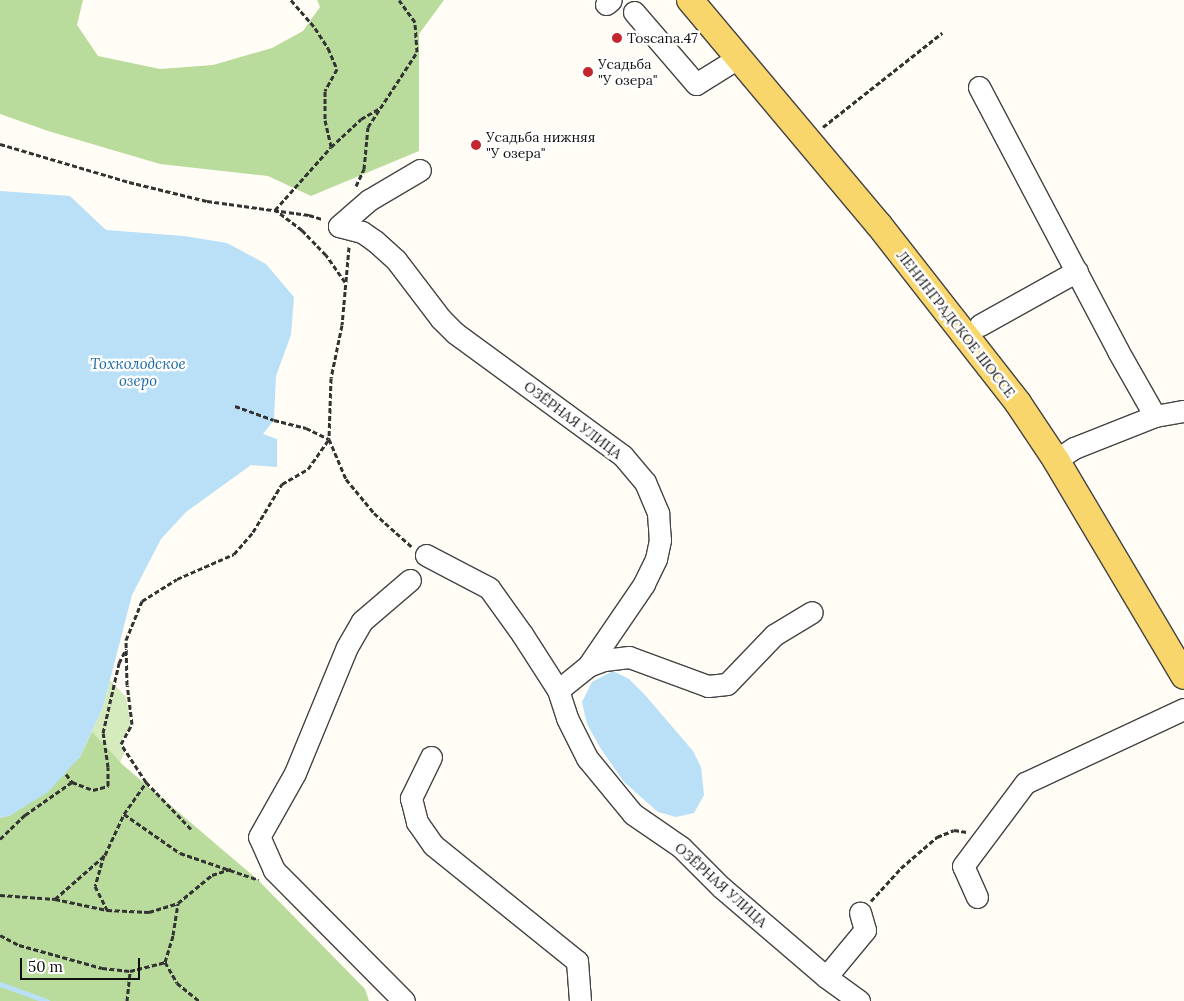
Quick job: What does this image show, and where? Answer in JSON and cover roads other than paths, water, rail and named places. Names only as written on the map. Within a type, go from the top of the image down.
[{"type":"main road","name":"ЛЕНИНГРАДСКОЕ ШОССЕ","points":[[690,0],[808,139],[921,278],[1018,403],[1056,460],[1184,676]]},
{"type":"street","points":[[634,12],[696,84],[738,58]]},
{"type":"street","points":[[980,88],[1077,271],[1170,413],[1074,448],[1056,460]]},
{"type":"street","name":"ОЗЁРНАЯ УЛИЦА","points":[[420,170],[369,200],[339,226],[362,232],[396,260],[441,319],[455,333],[623,456],[645,482],[658,514],[660,540],[656,559],[644,584],[588,666],[558,690],[567,718],[587,758],[633,814],[681,847],[721,888],[826,977],[859,1001]]},
{"type":"street","points":[[980,325],[1077,271]]},
{"type":"street","points":[[426,555],[488,588],[522,634],[558,690]]},
{"type":"street","points":[[404,1001],[274,870],[259,837],[295,773],[347,647],[362,621],[410,580]]},
{"type":"street","points":[[588,666],[604,660],[629,657],[708,686],[727,684],[774,635],[812,612]]},
{"type":"street","points":[[977,897],[963,866],[1025,783],[1184,709]]},
{"type":"street","points":[[431,757],[412,798],[417,822],[434,845],[577,961],[580,1001]]},
{"type":"street","points":[[826,977],[865,930],[860,912]]},
{"type":"water","name":"Тохколодское озеро","points":[[0,191],[70,196],[106,230],[184,236],[227,243],[266,264],[294,297],[291,335],[276,376],[274,420],[263,434],[277,439],[277,467],[251,465],[186,512],[161,539],[132,595],[103,707],[80,757],[48,792],[11,815],[0,818]]},
{"type":"water","points":[[613,671],[629,679],[645,695],[693,751],[701,767],[704,795],[694,813],[676,817],[658,812],[624,782],[601,749],[587,724],[582,702],[592,682]]},
{"type":"waterway","points":[[0,984],[47,1001]]},
{"type":"place","name":"Toscana.47","points":[[617,38]]},
{"type":"place","name":"Усадьба \"У озера\"","points":[[588,72]]},
{"type":"place","name":"Усадьба нижняя \"У озера\"","points":[[476,145]]}]
